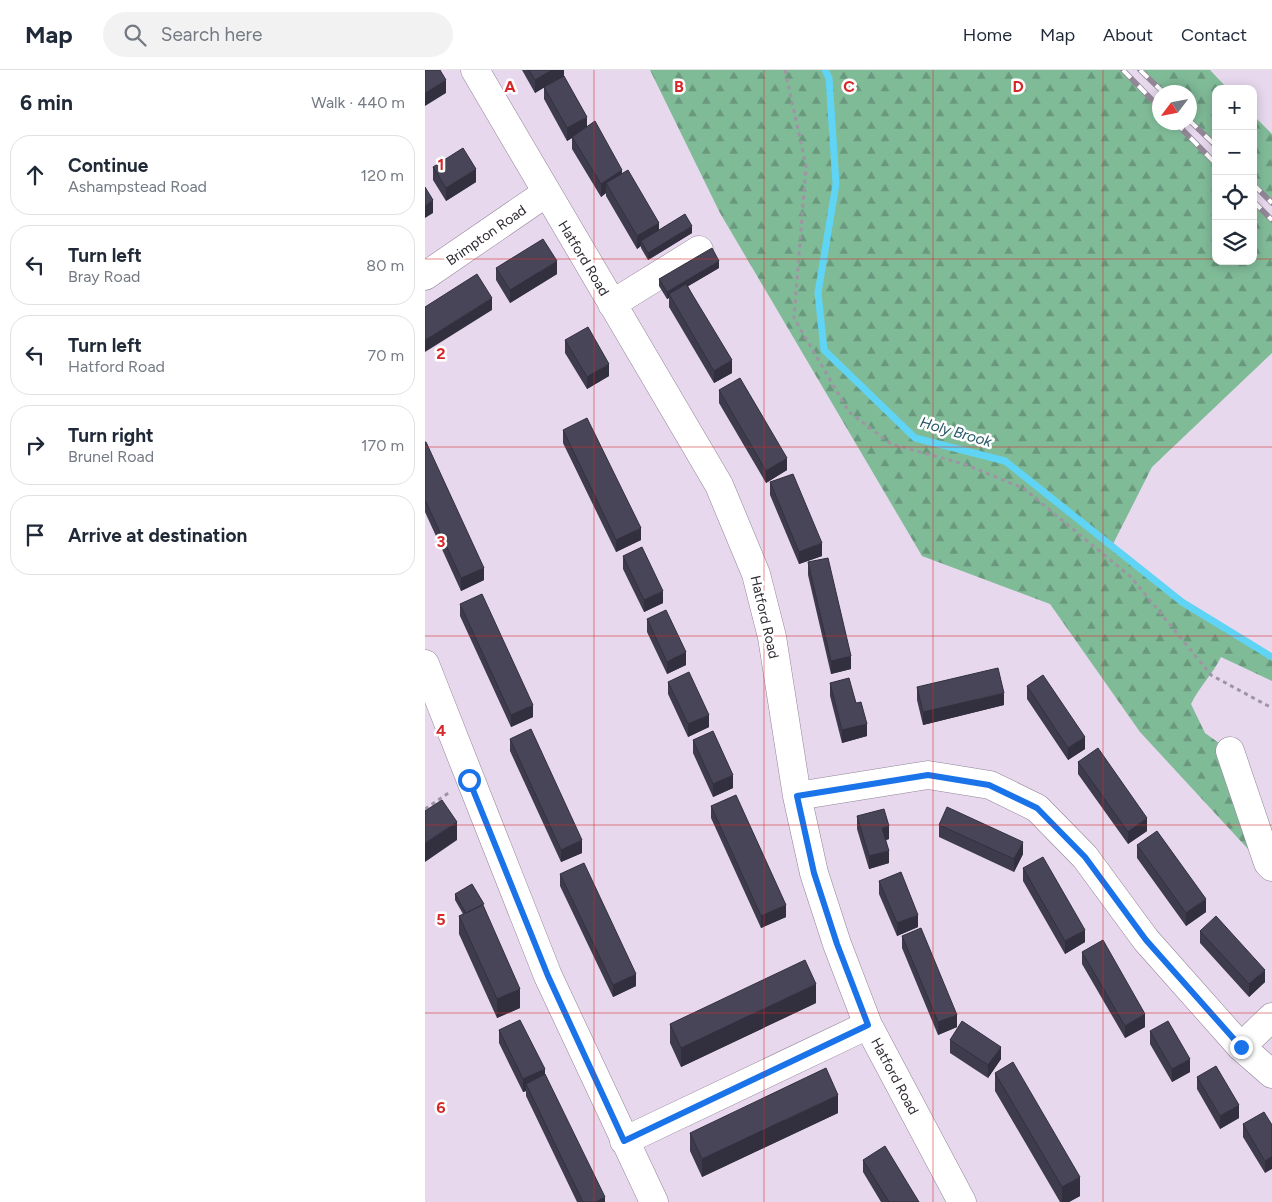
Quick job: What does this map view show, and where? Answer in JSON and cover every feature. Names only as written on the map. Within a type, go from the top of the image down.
[{"type":"street","name":"Hatford Road","points":[[475,70],[719,485],[756,574],[772,637],[797,796],[814,873],[837,944],[868,1025],[962,1202]]},
{"type":"street","name":"Brimpton Road","points":[[425,276],[546,193]]},
{"type":"street","points":[[612,304],[699,250]]},
{"type":"street","points":[[425,664],[469,780],[548,976],[654,1202]]},
{"type":"street","points":[[1230,751],[1268,863],[1272,867]]},
{"type":"street","points":[[797,796],[928,775],[989,785],[1037,808],[1085,857],[1146,940],[1241,1047],[1272,1074]]},
{"type":"street","points":[[1241,1047],[1272,1017]]},
{"type":"street","points":[[624,1141],[868,1025]]},
{"type":"path","points":[[785,70],[806,166],[794,318],[849,412],[891,444],[964,464],[1023,488],[1131,577],[1211,675],[1272,708]]},
{"type":"path","points":[[425,809],[469,780]]},
{"type":"green space","points":[[650,70],[1122,70],[1152,100],[1152,130],[1182,130],[1212,160],[1212,265],[1257,265],[1257,205],[1272,220],[1272,353],[1152,467],[1112,546],[1182,602],[1272,657],[1272,681],[1221,657],[1191,704],[1205,733],[1230,751],[1272,875],[1140,732],[1050,604],[922,556],[720,213]]},
{"type":"green space","points":[[1142,70],[1210,70],[1224,85],[1212,85],[1212,142],[1197,127],[1197,85],[1156,85]]},
{"type":"green space","points":[[1257,119],[1272,134],[1272,203],[1257,188]]},
{"type":"building","points":[[425,70],[440,70],[446,80],[425,93]]},
{"type":"building","points":[[529,70],[552,70],[535,80]]},
{"type":"building","points":[[564,76],[587,117],[567,128],[544,87]]},
{"type":"building","points":[[595,121],[622,170],[601,184],[572,137]]},
{"type":"building","points":[[463,148],[476,169],[446,188],[433,167]]},
{"type":"building","points":[[628,170],[659,223],[637,236],[606,183]]},
{"type":"building","points":[[425,187],[433,200],[425,206]]},
{"type":"building","points":[[685,214],[692,226],[648,253],[641,241]]},
{"type":"building","points":[[543,239],[557,261],[510,290],[496,268]]},
{"type":"building","points":[[712,248],[719,261],[667,292],[659,279]]},
{"type":"building","points":[[477,274],[492,298],[425,340],[425,307]]},
{"type":"building","points":[[686,284],[732,360],[714,371],[669,294]]},
{"type":"building","points":[[588,327],[609,364],[587,377],[565,340]]},
{"type":"building","points":[[740,378],[787,458],[766,471],[719,390]]},
{"type":"building","points":[[587,418],[641,528],[616,540],[563,430]]},
{"type":"building","points":[[425,442],[484,568],[461,578],[425,500]]},
{"type":"building","points":[[793,474],[822,543],[799,552],[770,482]]},
{"type":"building","points":[[642,547],[663,591],[644,600],[623,556]]},
{"type":"building","points":[[828,558],[851,656],[831,661],[808,562]]},
{"type":"building","points":[[482,594],[533,705],[511,715],[460,604]]},
{"type":"building","points":[[666,610],[686,652],[667,662],[647,619]]},
{"type":"building","points":[[998,668],[1004,693],[923,712],[917,687]]},
{"type":"building","points":[[689,672],[709,715],[688,724],[668,682]]},
{"type":"building","points":[[1043,675],[1085,737],[1068,748],[1027,686]]},
{"type":"building","points":[[849,678],[856,703],[861,702],[867,724],[842,730],[830,683]]},
{"type":"building","points":[[531,729],[582,840],[561,850],[510,739]]},
{"type":"building","points":[[713,731],[733,775],[713,784],[693,740]]},
{"type":"building","points":[[1098,748],[1147,818],[1128,832],[1078,762]]},
{"type":"building","points":[[736,795],[786,905],[761,916],[711,806]]},
{"type":"building","points":[[442,800],[457,822],[425,843],[425,811]]},
{"type":"building","points":[[947,807],[1023,842],[1014,859],[939,825]]},
{"type":"building","points":[[884,809],[889,826],[882,828],[889,851],[869,856],[857,816]]},
{"type":"building","points":[[1157,831],[1206,899],[1186,913],[1137,845]]},
{"type":"building","points":[[1043,857],[1085,930],[1065,941],[1023,868]]},
{"type":"building","points":[[584,863],[636,974],[613,985],[560,874]]},
{"type":"building","points":[[901,872],[918,915],[897,923],[879,881]]},
{"type":"building","points":[[472,884],[484,904],[466,913],[455,894]]},
{"type":"building","points":[[483,905],[520,989],[497,999],[459,916]]},
{"type":"building","points":[[1216,916],[1265,970],[1249,984],[1200,931]]},
{"type":"building","points":[[921,928],[957,1015],[938,1022],[902,936]]},
{"type":"building","points":[[1103,940],[1145,1014],[1125,1026],[1082,952]]},
{"type":"building","points":[[805,960],[816,984],[681,1048],[670,1024]]},
{"type":"building","points":[[520,1020],[545,1069],[523,1079],[499,1030]]},
{"type":"building","points":[[962,1021],[1001,1047],[988,1065],[950,1040]]},
{"type":"building","points":[[1168,1021],[1190,1059],[1172,1069],[1150,1031]]},
{"type":"building","points":[[1013,1062],[1080,1177],[1062,1187],[995,1073]]},
{"type":"building","points":[[1216,1066],[1239,1105],[1220,1116],[1197,1077]]},
{"type":"building","points":[[826,1068],[838,1095],[702,1159],[690,1133]]},
{"type":"building","points":[[545,1074],[605,1197],[596,1202],[583,1202],[526,1084]]},
{"type":"building","points":[[1264,1112],[1272,1125],[1272,1156],[1265,1161],[1243,1124]]},
{"type":"building","points":[[885,1146],[919,1202],[889,1202],[863,1160]]},
{"type":"waterway","name":"Holy Brook","points":[[825,70],[829,78],[836,184],[818,293],[824,350],[915,438],[1005,461],[1182,602],[1272,657]]},
{"type":"railway","points":[[1123,70],[1152,100]]},
{"type":"railway","points":[[1140,70],[1156,85]]},
{"type":"railway","points":[[1197,128],[1212,142]]},
{"type":"railway","points":[[1183,130],[1212,160]]},
{"type":"railway","points":[[1257,188],[1272,203]]},
{"type":"railway","points":[[1257,205],[1272,220]]},
{"type":"route","points":[[469,780],[548,976],[624,1141],[868,1025],[837,944],[814,873],[797,796],[859,785],[928,775],[989,785],[1037,808],[1085,857],[1146,940],[1241,1047]]}]
